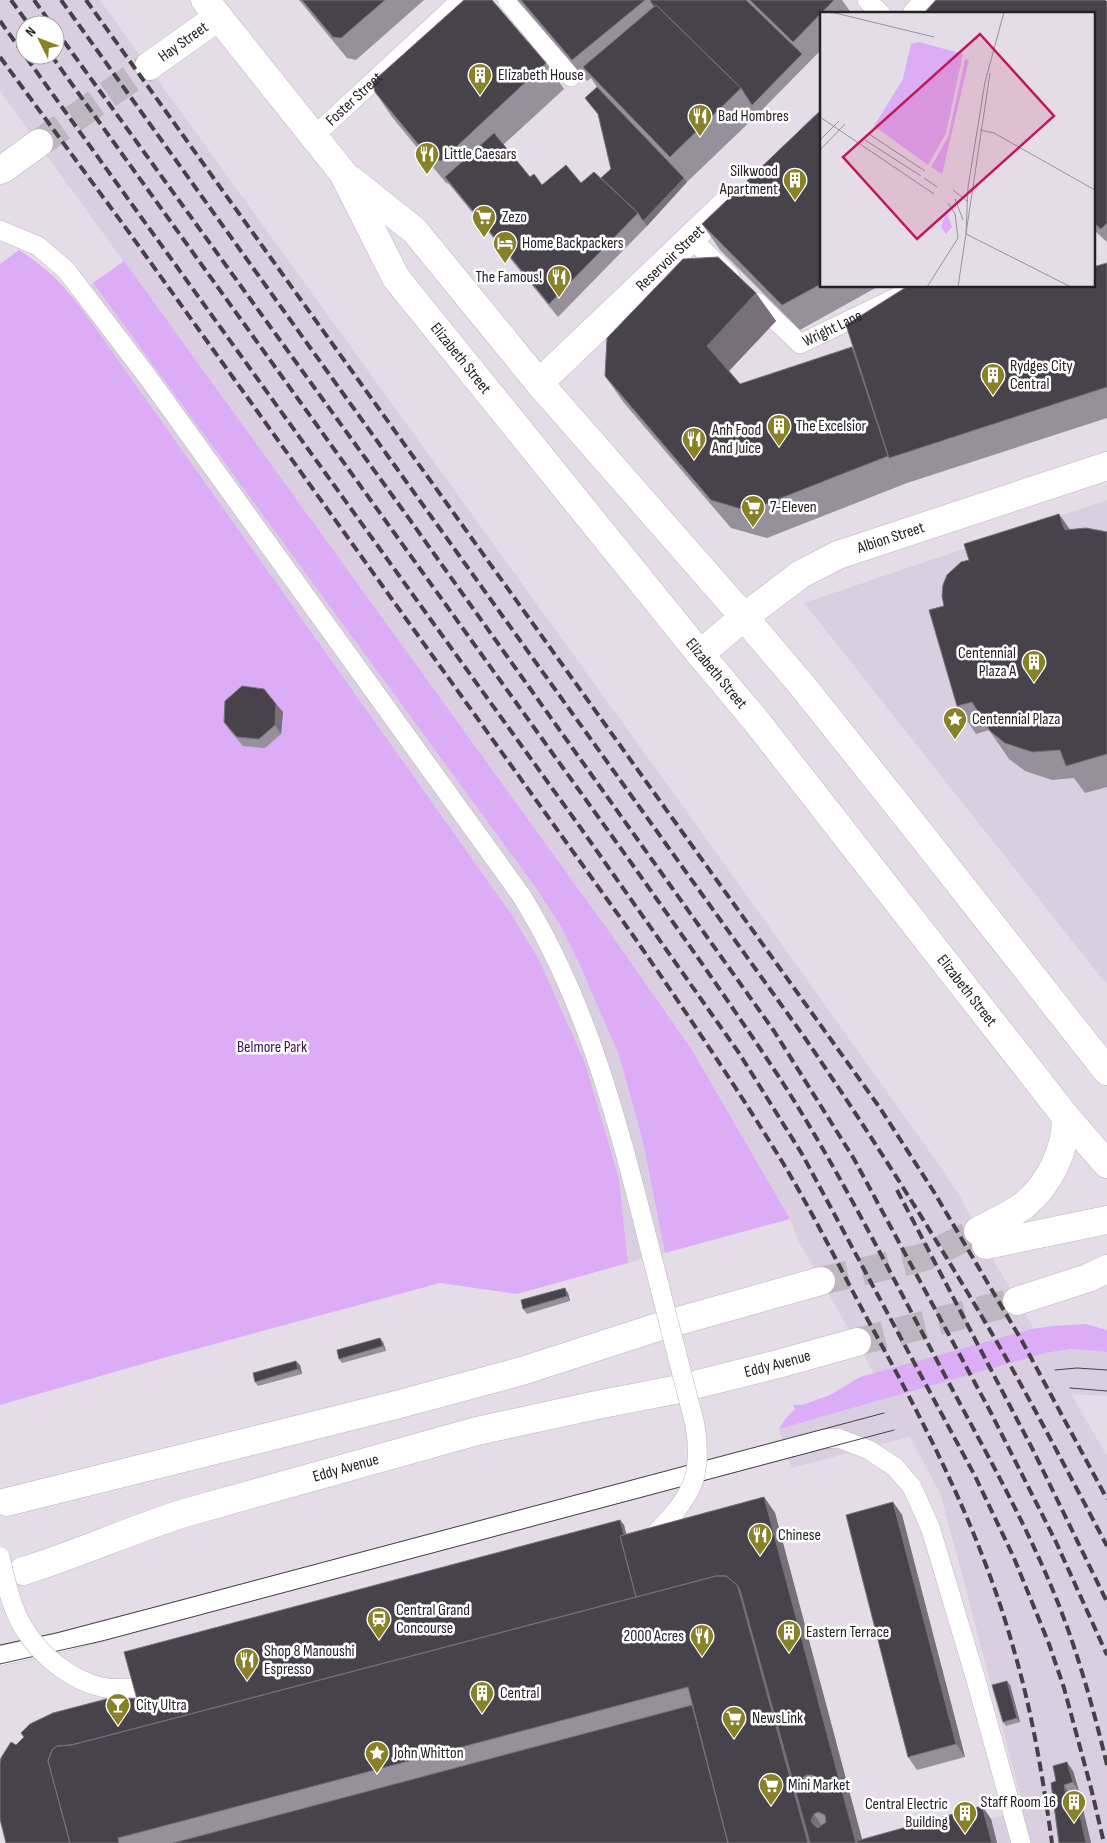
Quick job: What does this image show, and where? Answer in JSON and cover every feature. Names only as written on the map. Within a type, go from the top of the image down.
[{"type":"main road","points":[[919,12],[930,0]]},
{"type":"main road","name":"Elizabeth Street","points":[[211,9],[343,173],[415,231],[539,383],[744,617],[912,822],[1107,1070]]},
{"type":"main road","name":"Hay Street","points":[[149,66],[211,9]]},
{"type":"main road","points":[[1,170],[39,143]]},
{"type":"main road","name":"Elizabeth Street","points":[[343,173],[396,278],[757,722],[1066,1117],[1107,1164]]},
{"type":"main road","name":"Reservoir Street","points":[[539,383],[748,184]]},
{"type":"main road","name":"Albion Street","points":[[700,654],[800,574],[838,555],[1107,466]]},
{"type":"main road","points":[[1066,1117],[1064,1139],[1059,1155],[1047,1179],[1022,1206],[982,1238],[1107,1220]]},
{"type":"main road","points":[[1017,1301],[1066,1286],[1107,1269]]},
{"type":"main road","points":[[7,1502],[387,1407],[502,1376],[753,1299],[821,1281]]},
{"type":"main road","points":[[1066,1286],[1086,1285],[1107,1288]]},
{"type":"main road","name":"Eddy Avenue","points":[[23,1571],[61,1560],[155,1522],[477,1431],[597,1404],[686,1387],[857,1342]]},
{"type":"lane","name":"Foster Street","points":[[313,137],[461,0]]},
{"type":"lane","points":[[507,0],[571,77]]},
{"type":"lane","points":[[867,0],[879,12]]},
{"type":"lane","points":[[0,230],[38,246],[66,270],[147,376],[521,895],[558,962],[598,1059],[652,1257],[698,1443],[694,1481],[685,1498],[671,1517],[651,1537],[631,1552]]},
{"type":"lane","name":"Wright Lane","points":[[692,239],[800,344],[916,288]]},
{"type":"lane","points":[[0,1656],[76,1638],[822,1439],[838,1438],[868,1450],[895,1467],[912,1487],[930,1527],[976,1680],[1021,1843]]},
{"type":"lane","points":[[0,1557],[16,1612],[25,1631],[45,1654],[66,1671],[84,1682],[102,1688],[136,1688]]},
{"type":"shaded area","points":[[0,0],[100,0],[685,809],[932,1155],[961,1198],[985,1246],[1048,1353],[1072,1349],[1107,1352],[1107,1396],[1071,1394],[1107,1456],[1107,1843],[902,1843],[1024,1810],[941,1495],[910,1437],[791,1468],[779,1429],[888,1398],[798,1240],[790,1219],[692,1050],[611,934],[0,91]]},
{"type":"shaded area","points":[[93,283],[536,888],[560,925],[590,985],[619,1055],[643,1142],[665,1253],[628,1263],[619,1179],[539,960],[512,915],[73,297]]},
{"type":"shaded area","points":[[1107,500],[1107,985],[804,603]]},
{"type":"green space","name":"Belmore Park","points":[[19,250],[51,274],[83,311],[512,915],[539,960],[585,1063],[619,1179],[628,1263],[517,1294],[440,1283],[163,1358],[0,1405],[0,264]]},
{"type":"green space","points":[[124,261],[611,934],[692,1050],[790,1219],[665,1253],[643,1142],[619,1055],[579,963],[560,925],[536,888],[93,283]]},
{"type":"green space","points":[[1085,1324],[1107,1330],[1107,1352],[1072,1349],[1045,1353],[779,1429],[785,1419],[795,1409],[793,1405],[802,1405],[830,1395],[860,1377],[1032,1329]]},
{"type":"building","points":[[302,0],[385,0],[341,38],[333,37]]},
{"type":"building","name":"Elizabeth House","points":[[464,0],[492,0],[546,63],[441,161],[429,157],[375,92],[373,84],[378,77]]},
{"type":"building","points":[[521,0],[645,0],[572,60]]},
{"type":"building","points":[[650,0],[746,0],[802,54],[752,105],[741,88],[656,5],[654,7]]},
{"type":"building","points":[[750,0],[834,0],[820,12],[820,14],[793,42]]},
{"type":"building","points":[[936,0],[1105,0],[1107,2],[1107,223],[1101,229],[1094,223],[1094,12],[925,12]]},
{"type":"building","points":[[656,5],[741,88],[670,157],[583,67]]},
{"type":"building","points":[[597,87],[684,178],[643,221],[638,213],[601,178],[611,169],[598,114],[585,98]]},
{"type":"building","name":"Silkwood Apartment","points":[[820,111],[820,285],[782,305],[702,224]]},
{"type":"building","points":[[494,133],[530,177],[534,174],[542,185],[566,165],[581,183],[594,172],[638,213],[549,304],[445,177]]},
{"type":"building","name":"The Excelsior","points":[[718,257],[756,293],[707,346],[740,384],[852,347],[888,456],[748,511],[711,500],[605,376],[607,338],[683,259]]},
{"type":"building","name":"Rydges City Central","points":[[1107,263],[1107,387],[889,458],[846,325],[905,288],[1094,288],[1094,267]]},
{"type":"building","name":"Centennial Plaza A","points":[[1059,514],[1065,530],[1086,528],[1107,532],[1107,754],[1066,766],[1060,750],[1032,752],[1005,743],[990,731],[972,702],[957,706],[929,610],[944,606],[942,596],[943,585],[947,575],[961,562],[969,560],[964,544]]},
{"type":"building","points":[[242,686],[264,689],[276,704],[275,725],[259,739],[237,737],[224,722],[225,701]]},
{"type":"building","points":[[565,1288],[567,1296],[523,1309],[521,1300]]},
{"type":"building","points":[[380,1338],[383,1346],[339,1359],[337,1350]]},
{"type":"building","points":[[296,1361],[298,1369],[255,1382],[253,1373]]},
{"type":"building","name":"Eastern Terrace","points":[[764,1497],[856,1843],[810,1843],[740,1590],[737,1585],[726,1576],[716,1576],[636,1597],[620,1536]],"holes":[[[813,1775],[817,1779],[818,1784],[812,1791],[805,1790],[801,1785],[803,1777]],[[818,1812],[825,1815],[826,1822],[818,1828],[811,1821],[814,1814]]]},
{"type":"building","points":[[893,1502],[956,1744],[908,1757],[846,1515]]},
{"type":"building","points":[[620,1520],[624,1535],[620,1536],[636,1597],[71,1745],[57,1746],[52,1750],[48,1761],[70,1843],[6,1843],[0,1819],[1,1758],[11,1742],[16,1745],[24,1737],[21,1733],[30,1724],[53,1713],[114,1697],[137,1699],[124,1652]]},
{"type":"building","name":"Central","points":[[716,1576],[726,1576],[737,1585],[808,1843],[728,1843],[688,1687],[118,1838],[119,1843],[70,1843],[48,1761],[52,1750],[57,1746],[71,1745],[137,1728]]},
{"type":"building","points":[[1007,1681],[1017,1718],[1003,1722],[992,1685]]},
{"type":"building","points":[[692,1705],[728,1843],[173,1843]]},
{"type":"building","name":"Staff Room 16","points":[[1067,1762],[1073,1782],[1064,1785],[1066,1795],[1075,1793],[1086,1843],[1059,1843],[1051,1783],[1056,1781],[1053,1766]]},
{"type":"building","points":[[982,1806],[992,1843],[857,1843],[857,1841]]},
{"type":"tunnel","points":[[39,143],[149,66]]},
{"type":"tunnel","points":[[821,1281],[921,1258],[978,1231]]},
{"type":"tunnel","points":[[857,1342],[1017,1301]]},
{"type":"tram line","points":[[1055,1370],[1077,1368],[1107,1370]]},
{"type":"tram line","points":[[1070,1388],[1107,1391]]},
{"type":"tram line","points":[[0,1645],[56,1633],[884,1413]]},
{"type":"tram line","points":[[0,1664],[102,1641],[894,1430]]},
{"type":"railway","points":[[11,0],[22,15]]},
{"type":"railway","points":[[34,0],[45,15]]},
{"type":"railway","points":[[61,0],[831,1076],[978,1309],[1107,1546]]},
{"type":"railway","points":[[86,0],[880,1108],[934,1192],[1022,1341],[1107,1499]]},
{"type":"railway","points":[[0,21],[580,827],[739,1053],[802,1154],[975,1476],[1014,1558],[1049,1644],[1064,1688],[1104,1843]]},
{"type":"railway","points":[[65,43],[405,513],[774,1031],[854,1159],[989,1409],[1056,1542],[1107,1655]]},
{"type":"railway","points":[[0,57],[128,231],[632,934],[709,1047],[783,1163],[913,1403],[952,1485],[987,1568],[1015,1654],[1027,1701],[1041,1771],[1052,1843]]},
{"type":"railway","points":[[58,65],[632,864],[744,1025],[803,1115],[864,1222],[1000,1479],[1042,1564],[1070,1635],[1107,1765]]},
{"type":"railway","points":[[897,1190],[1033,1450],[1107,1602]]},
{"type":"place","name":"Elizabeth House","points":[[480,96]]},
{"type":"place","name":"Bad Hombres","points":[[700,137]]},
{"type":"place","name":"Little Caesars","points":[[427,175]]},
{"type":"place","name":"Silkwood Apartment","points":[[795,201]]},
{"type":"place","name":"Zezo","points":[[484,238]]},
{"type":"place","name":"Home Backpackers","points":[[505,264]]},
{"type":"place","name":"The Famous!","points":[[559,298]]},
{"type":"place","name":"Rydges City Central","points":[[993,396]]},
{"type":"place","name":"The Excelsior","points":[[779,447]]},
{"type":"place","name":"Anh Food And Juice","points":[[694,460]]},
{"type":"place","name":"7-Eleven","points":[[753,528]]},
{"type":"place","name":"Centennial Plaza A","points":[[1034,683]]},
{"type":"place","name":"Centennial Plaza","points":[[955,740]]},
{"type":"place","name":"Chinese","points":[[760,1556]]},
{"type":"place","name":"Central Grand Concourse","points":[[379,1640]]},
{"type":"place","name":"Eastern Terrace","points":[[789,1653]]},
{"type":"place","name":"2000 Acres","points":[[702,1657]]},
{"type":"place","name":"Shop 8 Manoushi Espresso","points":[[247,1681]]},
{"type":"place","name":"Central","points":[[482,1714]]},
{"type":"place","name":"City Ultra","points":[[118,1726]]},
{"type":"place","name":"NewsLink","points":[[734,1739]]},
{"type":"place","name":"John Whitton","points":[[377,1774]]},
{"type":"place","name":"Mini Market","points":[[771,1806]]},
{"type":"place","name":"Staff Room 16","points":[[1074,1823]]},
{"type":"place","name":"Central Electric Building","points":[[965,1834]]}]
